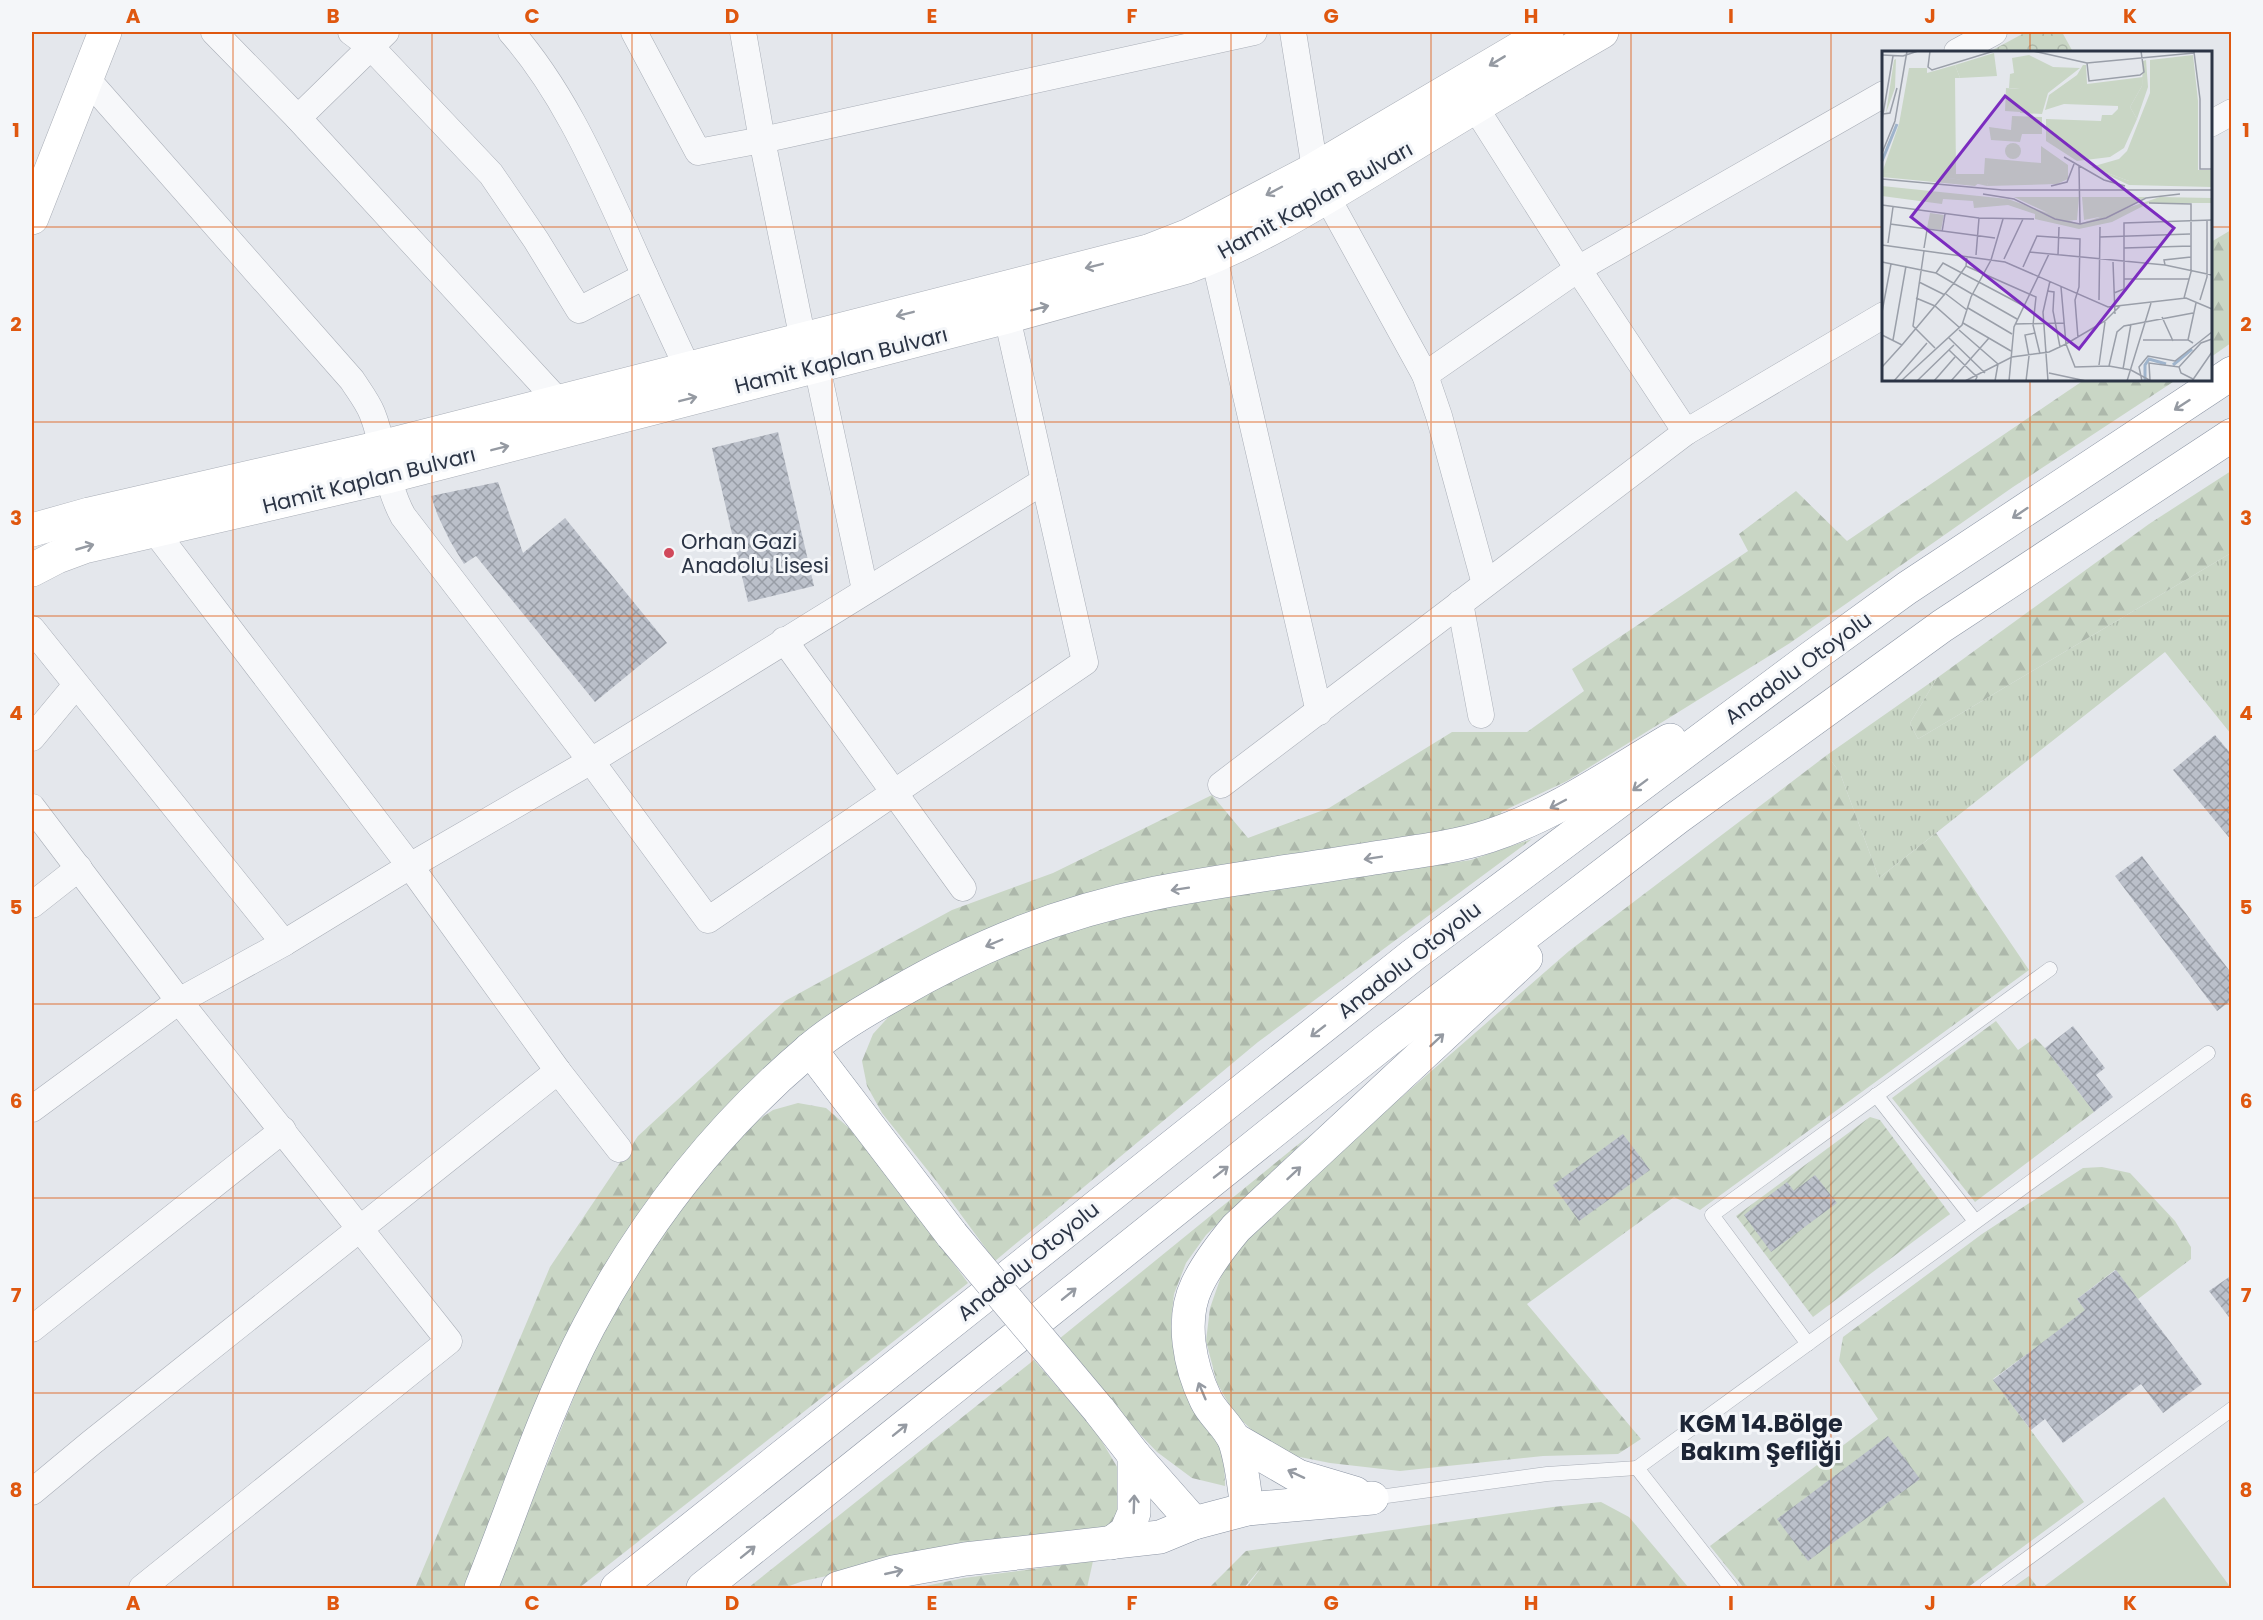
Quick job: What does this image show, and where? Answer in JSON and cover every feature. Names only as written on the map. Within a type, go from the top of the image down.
[{"type":"main road","points":[[32,218],[105,32]]},
{"type":"main road","name":"Hamit Kaplan Bulvarı","points":[[32,530],[89,514],[384,462],[559,402],[688,369],[810,353],[1007,317],[1146,279],[1214,257],[1258,237],[1321,183],[1543,40],[1602,32]]},
{"type":"main road","name":"Hamit Kaplan Bulvarı","points":[[32,570],[57,557],[84,548],[154,530],[384,462],[810,353],[1148,251],[1321,183],[1475,107],[1543,40]]},
{"type":"main road","name":"Anadolu Otoyolu","points":[[617,1588],[1413,955],[1907,588],[2232,373]]},
{"type":"main road","points":[[703,1588],[1385,1042],[1677,818],[1942,626],[2232,435]]},
{"type":"main road","points":[[481,1588],[553,1404],[587,1329],[624,1264],[669,1197],[700,1157],[810,1049],[869,1009],[923,977],[1046,921],[1096,906],[1161,892],[1440,848],[1488,836],[1524,823],[1809,659]]},
{"type":"main road","points":[[1247,1509],[1244,1480],[1234,1439],[1207,1402],[1194,1372],[1190,1347],[1189,1316],[1196,1287],[1210,1260],[1236,1228],[1275,1190],[1677,818]]},
{"type":"main road","points":[[810,1049],[952,1235],[1100,1410],[1134,1455],[1194,1523]]},
{"type":"main road","points":[[1234,1439],[1298,1476],[1372,1498]]},
{"type":"main road","points":[[1111,1543],[1126,1532],[1134,1514],[1134,1455]]},
{"type":"main road","points":[[838,1588],[893,1572],[965,1559],[1160,1537],[1194,1523],[1247,1509],[1372,1498]]},
{"type":"street","points":[[214,32],[298,118],[559,402]]},
{"type":"street","points":[[511,32],[560,99],[591,158],[688,369]]},
{"type":"street","points":[[634,32],[698,152],[1254,32]]},
{"type":"street","points":[[743,32],[762,140],[865,590]]},
{"type":"street","points":[[1293,32],[1321,183],[1425,375],[1436,406],[1485,584]]},
{"type":"street","points":[[1959,51],[1994,32]]},
{"type":"street","points":[[298,118],[369,37],[491,174],[537,240],[579,310],[645,276]]},
{"type":"street","points":[[87,79],[337,361],[357,388],[372,413],[394,500],[403,516],[591,760],[708,920],[1085,662],[1007,317]]},
{"type":"street","points":[[1425,375],[1578,269],[1882,95]]},
{"type":"street","points":[[1475,107],[1578,269],[1686,432]]},
{"type":"street","points":[[2212,123],[2232,112]]},
{"type":"street","points":[[1214,257],[1319,712]]},
{"type":"street","points":[[1221,785],[1686,432],[1882,316]]},
{"type":"street","points":[[32,1109],[179,1001],[284,944],[410,866],[591,760],[1044,481]]},
{"type":"street","points":[[154,530],[410,866],[558,1071],[619,1149]]},
{"type":"street","points":[[1460,603],[1481,715]]},
{"type":"street","points":[[32,629],[284,944]]},
{"type":"street","points":[[784,640],[963,888]]},
{"type":"street","points":[[32,738],[76,685]]},
{"type":"street","points":[[32,807],[179,1001],[449,1341],[142,1588]]},
{"type":"street","points":[[32,905],[79,868]]},
{"type":"street","points":[[32,1492],[558,1071]]},
{"type":"street","points":[[32,1329],[283,1130]]},
{"type":"lane","points":[[1808,1344],[1712,1215],[2050,969]]},
{"type":"lane","points":[[1372,1498],[1547,1474],[1637,1468],[2208,1053]]},
{"type":"lane","points":[[1876,1095],[1975,1221]]},
{"type":"lane","points":[[1987,1588],[2232,1409]]},
{"type":"lane","points":[[1637,1468],[1731,1588]]},
{"type":"green space","points":[[2026,32],[2062,32],[2072,51],[1991,51]]},
{"type":"green space","points":[[2231,230],[2231,343],[2212,356],[2212,241]]},
{"type":"green space","points":[[2083,381],[2174,381],[2013,487],[1790,643],[1567,781],[1501,812],[1502,819],[970,938],[674,1168],[467,1588],[415,1588],[550,1267],[638,1136],[785,1001],[952,910],[1053,873],[1212,795],[1248,838],[1329,808],[1452,732],[1527,732],[1584,691],[1572,669],[1748,551],[1739,534],[1796,491],[1847,541]]},
{"type":"green space","points":[[2231,471],[2231,553],[1918,739],[1910,723],[1937,678],[2149,524]]},
{"type":"green space","points":[[2231,553],[2231,734],[2165,652],[1879,878],[1840,773],[1827,755],[1937,678],[1910,723],[1918,739]]},
{"type":"green space","points":[[1827,755],[1840,773],[1879,878],[1936,833],[2029,970],[1700,1210],[1674,1197],[1527,1304],[1641,1439],[1618,1454],[1543,1456],[1400,1471],[1330,1463],[1290,1455],[1258,1436],[1234,1413],[1217,1383],[1206,1341],[1210,1308],[1224,1268],[1259,1225],[1366,1128],[1569,951]]},
{"type":"green space","points":[[1532,839],[1258,1042],[995,1261],[937,1182],[882,1113],[867,1086],[862,1061],[873,1034],[892,1013],[952,977],[1053,934],[1145,910],[1300,884],[1471,860]]},
{"type":"green space","points":[[1996,1021],[2018,1050],[2035,1038],[2094,1112],[1975,1202],[1892,1098]]},
{"type":"green space","points":[[798,1103],[826,1108],[848,1127],[881,1164],[968,1283],[579,1588],[497,1588],[593,1350],[644,1258],[705,1173],[746,1128],[773,1110]]},
{"type":"green space","points":[[1870,1117],[1880,1120],[1950,1214],[1813,1317],[1736,1216]]},
{"type":"green space","points":[[1311,1134],[1206,1235],[1186,1263],[1174,1294],[1171,1322],[1177,1355],[1224,1455],[1225,1486],[1192,1478],[1157,1452],[1113,1406],[1059,1339]]},
{"type":"green space","points":[[2102,1167],[2130,1173],[2175,1221],[2191,1247],[2191,1259],[2138,1299],[2115,1270],[2077,1299],[2086,1311],[1993,1379],[2084,1502],[1967,1588],[1744,1588],[1710,1546],[1878,1419],[1839,1361],[1843,1337],[1982,1234],[2083,1168]]},
{"type":"green space","points":[[1034,1360],[1097,1433],[1126,1482],[1118,1519],[1100,1534],[922,1556],[803,1581],[784,1588],[748,1588]]},
{"type":"green space","points":[[2164,1497],[2231,1588],[2042,1588]]},
{"type":"green space","points":[[1601,1502],[1629,1517],[1689,1588],[1246,1588],[1263,1565],[1244,1588],[1209,1588],[1246,1551]]},
{"type":"green space","points":[[1093,1561],[1087,1588],[916,1588],[964,1578]]},
{"type":"green space","points":[[2029,1576],[2038,1588],[2012,1588]]},
{"type":"building","points":[[778,432],[814,586],[748,602],[712,448]]},
{"type":"building","points":[[498,482],[523,553],[565,518],[667,643],[595,702],[476,556],[464,564],[438,516],[431,496]]},
{"type":"building","points":[[2215,735],[2232,755],[2232,841],[2173,770]]},
{"type":"building","points":[[2142,856],[2232,974],[2232,1000],[2217,1011],[2115,876]]},
{"type":"building","points":[[2073,1026],[2105,1068],[2096,1075],[2113,1097],[2094,1112],[2045,1048]]},
{"type":"building","points":[[1623,1134],[1650,1170],[1579,1221],[1553,1185]]},
{"type":"building","points":[[1815,1175],[1837,1203],[1771,1252],[1744,1215],[1787,1182],[1794,1191]]},
{"type":"building","points":[[2116,1270],[2202,1384],[2163,1413],[2141,1384],[2063,1443],[2045,1419],[2031,1430],[1993,1380],[2085,1310],[2077,1299]]},
{"type":"building","points":[[2232,1275],[2232,1321],[2209,1291]]},
{"type":"building","points":[[1888,1436],[1920,1479],[1808,1561],[1777,1519]]},
{"type":"place","name":"Orhan Gazi Anadolu Lisesi","points":[[669,553]]},
{"type":"district","name":"KGM 14.Bölge Bakım Şefliği","points":[[1761,1437]]}]
